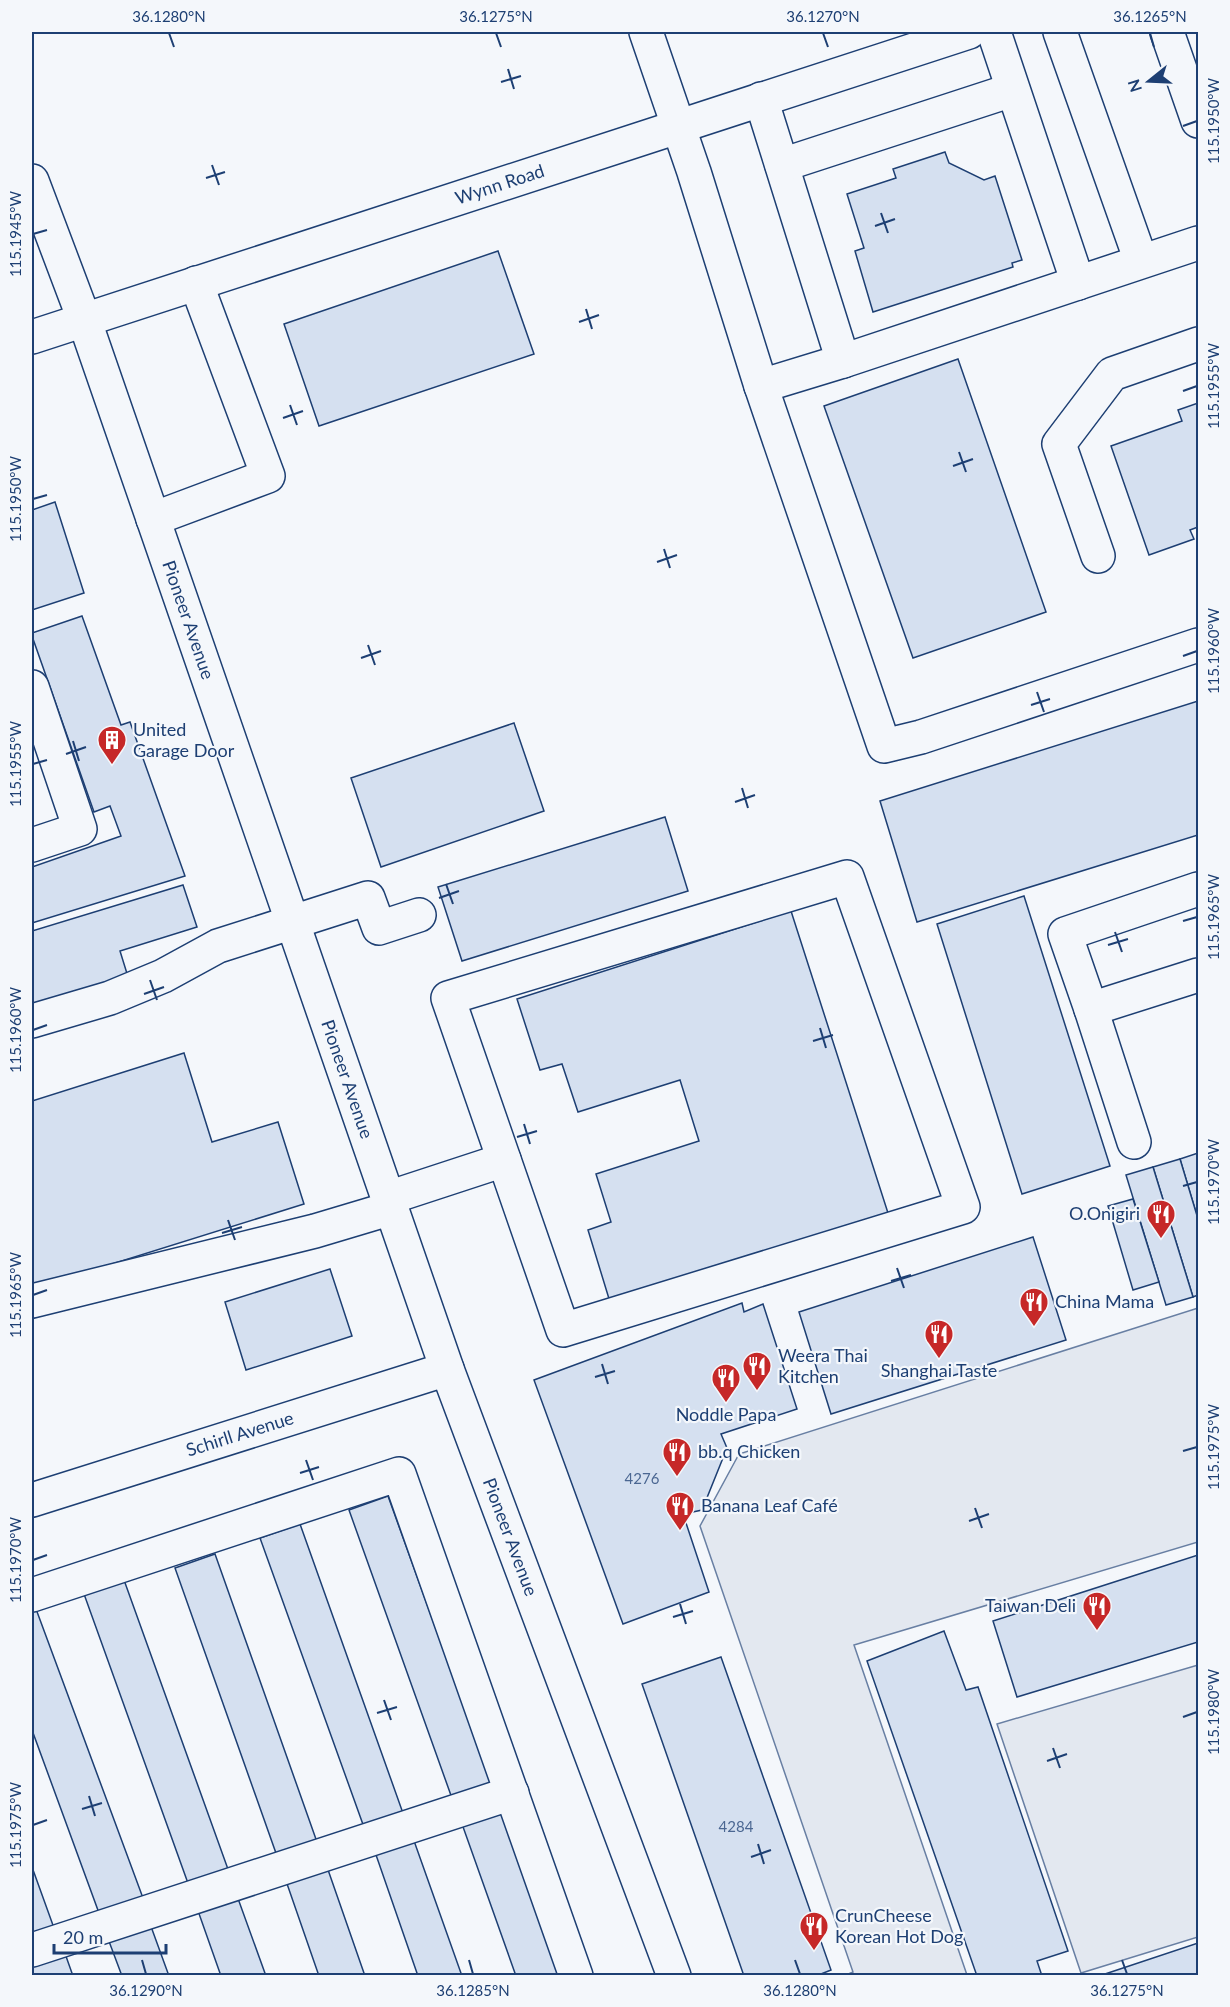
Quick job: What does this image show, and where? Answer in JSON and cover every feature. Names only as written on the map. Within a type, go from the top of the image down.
[{"type":"street","points":[[646,32],[679,126],[761,386],[884,746],[921,738],[1198,645]]},
{"type":"street","name":"Wynn Road","points":[[32,336],[969,32]]},
{"type":"street","points":[[994,32],[1078,284]]},
{"type":"street","points":[[1060,32],[1141,261]]},
{"type":"street","points":[[1167,32],[1198,121]]},
{"type":"street","points":[[782,165],[1012,90]]},
{"type":"street","points":[[761,99],[843,361]]},
{"type":"street","name":"Pioneer Avenue","points":[[32,181],[84,320],[447,1369],[674,1976]]},
{"type":"street","points":[[761,386],[1198,243]]},
{"type":"street","points":[[153,519],[268,476],[196,283]]},
{"type":"street","points":[[1098,556],[1059,444],[1112,374],[1198,344]]},
{"type":"street","points":[[32,687],[80,829],[32,845]]},
{"type":"street","points":[[847,877],[963,1207],[563,1330],[504,1160],[448,998],[847,877]]},
{"type":"street","points":[[1134,1142],[1065,934],[1198,889]]},
{"type":"street","points":[[32,1021],[110,998],[163,976],[218,946],[368,898],[379,928],[419,915]]},
{"type":"street","points":[[1091,1009],[1198,975]]},
{"type":"street","points":[[32,1301],[315,1231],[504,1160]]},
{"type":"street","name":"Schirll Avenue","points":[[32,1500],[447,1369]]},
{"type":"street","points":[[32,1595],[399,1474],[576,1976]]},
{"type":"street","points":[[32,1950],[512,1793]]},
{"type":"shaded area","points":[[1198,1308],[1198,1542],[854,1645],[967,1975],[846,1975],[853,1972],[700,1526],[739,1454]]},
{"type":"shaded area","points":[[1198,1665],[1198,1937],[1081,1973],[997,1724]]},
{"type":"building","points":[[945,152],[949,163],[984,180],[995,176],[1022,260],[1012,263],[1013,267],[873,312],[855,251],[864,248],[847,194],[896,178],[893,169]]},
{"type":"building","points":[[498,251],[534,354],[319,426],[284,324]]},
{"type":"building","points":[[958,359],[1046,612],[913,658],[824,406]]},
{"type":"building","points":[[1198,403],[1198,527],[1190,530],[1194,539],[1149,555],[1111,446],[1182,421],[1178,410]]},
{"type":"building","points":[[55,502],[84,593],[32,610],[32,510]]},
{"type":"building","name":"United Garage Door","points":[[82,616],[121,725],[130,722],[185,876],[32,923],[32,867],[121,836],[110,806],[94,812],[32,636],[32,633]]},
{"type":"building","points":[[1198,701],[1198,835],[917,922],[880,801]]},
{"type":"building","points":[[514,723],[544,811],[381,867],[351,778]]},
{"type":"building","points":[[665,817],[688,891],[462,961],[438,887]]},
{"type":"building","points":[[183,885],[197,927],[120,951],[129,980],[32,1011],[32,931]]},
{"type":"building","points":[[1024,896],[1110,1166],[1022,1194],[937,924]]},
{"type":"building","points":[[791,911],[888,1213],[610,1302],[588,1230],[611,1222],[596,1174],[699,1141],[680,1080],[578,1112],[562,1064],[540,1070],[517,999]]},
{"type":"building","points":[[184,1053],[212,1142],[278,1122],[304,1204],[32,1289],[32,1101]]},
{"type":"building","points":[[1198,1153],[1198,1219],[1180,1159]]},
{"type":"building","points":[[1180,1159],[1198,1219],[1198,1295],[1193,1297],[1153,1167]]},
{"type":"building","name":"O.Onigiri","points":[[1153,1167],[1193,1297],[1166,1305],[1126,1175]]},
{"type":"building","points":[[1133,1199],[1159,1282],[1133,1290],[1108,1206]]},
{"type":"building","points":[[1033,1237],[1066,1340],[831,1414],[799,1312]]},
{"type":"building","points":[[330,1269],[352,1336],[246,1370],[225,1302]]},
{"type":"building","points":[[742,1303],[744,1312],[763,1304],[797,1409],[721,1434],[727,1448],[702,1510],[683,1514],[709,1592],[623,1624],[534,1380]]},
{"type":"building","points":[[388,1496],[493,1787],[453,1801],[349,1510]]},
{"type":"building","points":[[300,1524],[404,1816],[365,1830],[260,1538]]},
{"type":"building","points":[[215,1554],[317,1842],[277,1856],[175,1568]]},
{"type":"building","name":"Taiwan Deli","points":[[1198,1555],[1198,1642],[1017,1697],[993,1621]]},
{"type":"building","points":[[124,1580],[229,1872],[189,1886],[84,1594]]},
{"type":"building","points":[[36,1609],[143,1898],[99,1913],[32,1730],[32,1611]]},
{"type":"building","points":[[944,1631],[966,1690],[978,1687],[1068,1951],[1037,1961],[1042,1976],[977,1976],[867,1661]]},
{"type":"building","points":[[721,1657],[831,1970],[816,1976],[744,1976],[642,1684]]},
{"type":"building","points":[[502,1810],[561,1976],[516,1976],[462,1824]]},
{"type":"building","points":[[413,1838],[462,1976],[418,1976],[375,1852]]},
{"type":"building","points":[[326,1864],[365,1976],[319,1976],[285,1878]]},
{"type":"building","points":[[32,1867],[54,1928],[32,1936]]},
{"type":"building","points":[[236,1893],[266,1976],[221,1976],[197,1908]]},
{"type":"building","points":[[149,1921],[169,1976],[122,1976],[107,1936]]},
{"type":"building","points":[[1198,1943],[1198,1976],[1099,1976]]},
{"type":"building","points":[[62,1945],[73,1976],[32,1976],[32,1957]]},
{"type":"place","name":"United Garage Door","points":[[112,766]]},
{"type":"place","name":"O.Onigiri","points":[[1161,1240]]},
{"type":"place","name":"China Mama","points":[[1034,1328]]},
{"type":"place","name":"Shanghai Taste","points":[[939,1360]]},
{"type":"place","name":"Weera Thai Kitchen","points":[[757,1392]]},
{"type":"place","name":"Noddle Papa","points":[[726,1404]]},
{"type":"place","name":"bb.q Chicken","points":[[677,1478]]},
{"type":"place","name":"Banana Leaf Café","points":[[680,1532]]},
{"type":"place","name":"Taiwan Deli","points":[[1097,1632]]},
{"type":"place","name":"CrunCheese Korean Hot Dog","points":[[814,1952]]}]
